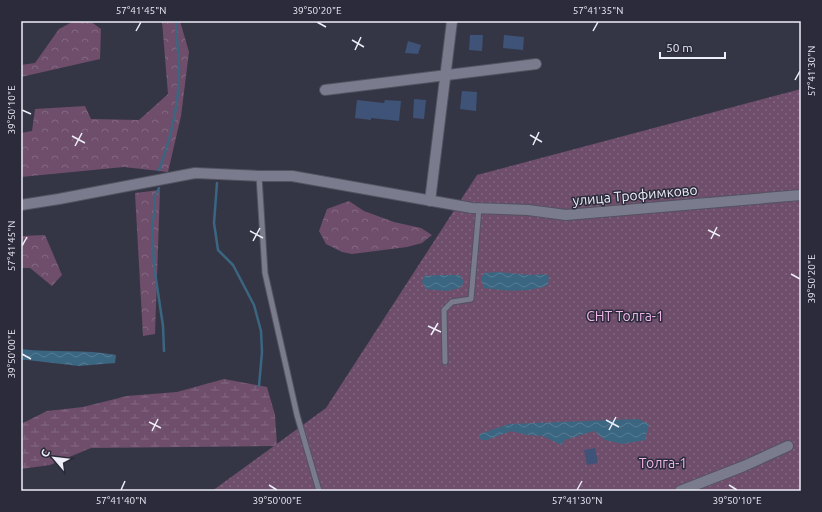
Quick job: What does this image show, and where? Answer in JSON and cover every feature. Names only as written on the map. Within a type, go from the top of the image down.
[{"type":"street","points":[[430,201],[452,21]]},
{"type":"street","points":[[325,90],[445,74],[536,64]]},
{"type":"street","name":"улица Трофимково","points":[[21,205],[195,173],[292,176],[476,208],[528,210],[566,215],[801,195]]},
{"type":"street","points":[[680,491],[744,466],[788,446]]},
{"type":"lane","points":[[259,176],[265,273],[297,415],[319,491]]},
{"type":"lane","points":[[445,362],[444,310],[452,302],[471,299],[476,208]]},
{"type":"green space","points":[[74,21],[90,21],[101,29],[100,59],[21,77],[21,65],[35,63],[59,29]]},
{"type":"green space","points":[[162,21],[180,21],[189,52],[181,116],[168,172],[124,167],[21,177],[21,133],[32,131],[35,109],[85,106],[91,119],[139,120],[168,94]]},
{"type":"green space","name":"СНТ Толга-1","points":[[801,89],[801,491],[212,491],[326,408],[477,175]]},
{"type":"green space","points":[[160,190],[155,334],[143,336],[135,193]]},
{"type":"green space","points":[[349,201],[364,211],[394,222],[421,228],[432,235],[422,243],[407,247],[352,254],[342,252],[326,244],[319,231],[327,209]]},
{"type":"green space","points":[[45,235],[62,275],[52,286],[30,268],[21,268],[21,236]]},
{"type":"green space","points":[[224,379],[267,387],[275,415],[277,446],[91,448],[50,465],[21,469],[21,424],[47,411],[83,407],[127,396],[177,392]]},
{"type":"water","points":[[498,272],[532,275],[544,274],[549,276],[548,285],[541,288],[525,290],[484,288],[481,278],[484,273]]},
{"type":"water","points":[[460,275],[464,282],[460,288],[447,291],[426,289],[422,282],[424,276]]},
{"type":"water","points":[[21,349],[93,352],[116,355],[115,363],[79,366],[21,360]]},
{"type":"water","points":[[638,419],[649,424],[645,440],[623,444],[605,440],[594,431],[565,440],[561,445],[543,436],[527,435],[511,431],[487,440],[481,440],[479,436],[480,434],[509,424]]},
{"type":"building","points":[[470,35],[483,35],[482,51],[469,50]]},
{"type":"building","points":[[504,35],[524,37],[523,50],[503,48]]},
{"type":"building","points":[[408,41],[421,45],[418,54],[405,53]]},
{"type":"building","points":[[462,91],[477,92],[476,111],[460,109]]},
{"type":"building","points":[[414,99],[426,100],[424,119],[413,118]]},
{"type":"building","points":[[357,100],[384,103],[385,100],[401,101],[399,121],[355,118]]},
{"type":"building","points":[[595,448],[598,463],[587,465],[584,450]]},
{"type":"waterway","points":[[159,170],[171,134],[178,96],[179,58],[176,21]]},
{"type":"waterway","points":[[217,183],[214,223],[218,250],[233,265],[254,305],[261,331],[262,352],[259,386]]},
{"type":"waterway","points":[[159,188],[154,198],[155,209],[152,225],[154,266],[163,326],[164,351]]},
{"type":"park label","name":"Толга-1","points":[[663,463]]}]
